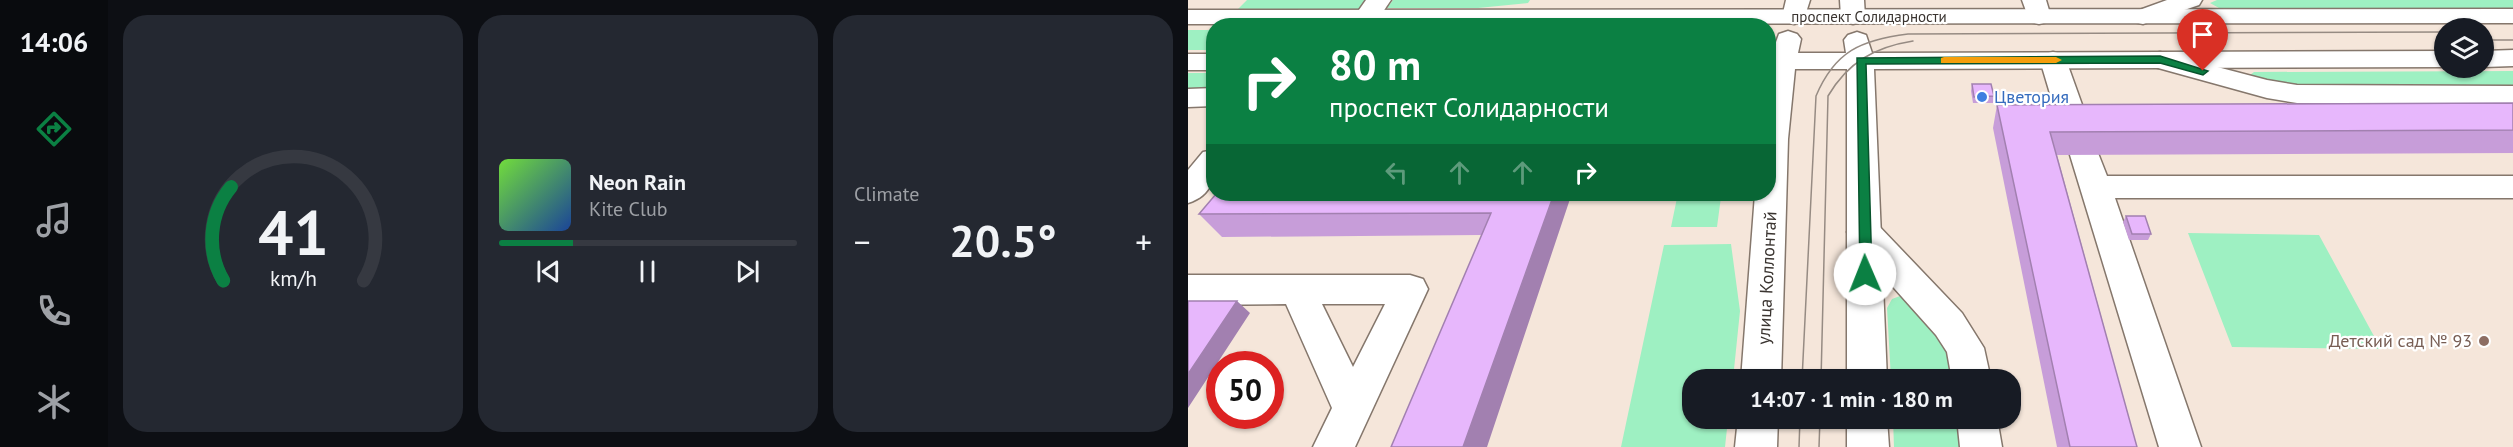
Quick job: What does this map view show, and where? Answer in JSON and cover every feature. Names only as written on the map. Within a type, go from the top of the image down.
[{"type":"main road","points":[[2143,17],[2190,0]]},
{"type":"main road","name":"проспект Солидарности","points":[[1188,17],[1373,8],[2037,8],[2143,17],[2513,16]]},
{"type":"main road","name":"улица Коллонтай","points":[[1776,59],[1796,9]]},
{"type":"main road","points":[[1852,9],[1860,60],[1867,369]]},
{"type":"main road","points":[[2494,58],[2513,58]]},
{"type":"main road","points":[[1776,61],[2434,59]]},
{"type":"main road","points":[[2053,60],[2180,447]]},
{"type":"main road","points":[[2160,60],[2267,89],[2297,94],[2513,95]]},
{"type":"main road","points":[[1188,62],[1206,62]]},
{"type":"main road","points":[[1188,98],[1206,98]]},
{"type":"main road","points":[[2085,156],[2513,187]]},
{"type":"main road","points":[[1188,191],[1206,170]]},
{"type":"main road","name":"улица Коллонтай","points":[[1762,369],[1767,314],[1771,201]]},
{"type":"main road","points":[[1864,232],[1949,324],[1965,348],[1970,369]]},
{"type":"main road","points":[[1188,290],[1410,289],[1334,447]]},
{"type":"main road","points":[[1298,290],[1352,408]]},
{"type":"main road","points":[[1755,447],[1757,429]]},
{"type":"main road","points":[[1867,429],[1868,447]]},
{"type":"main road","points":[[1979,429],[1981,447]]},
{"type":"green space","points":[[1247,0],[1374,0],[1367,9],[1238,9]]},
{"type":"green space","points":[[1393,0],[1530,0],[1528,3],[1478,8],[1387,8]]},
{"type":"green space","points":[[2217,0],[2513,0],[2513,8],[2219,8],[2210,3]]},
{"type":"green space","points":[[1188,30],[1206,30],[1206,50],[1188,50]]},
{"type":"green space","points":[[2434,71],[2434,78],[2494,78],[2494,71],[2513,71],[2513,88],[2319,89],[2252,78],[2250,75],[2254,72]]},
{"type":"green space","points":[[1188,73],[1206,73],[1206,89],[1188,89]]},
{"type":"green space","points":[[1676,201],[1720,201],[1717,227],[1671,227]]},
{"type":"green space","points":[[2188,233],[2319,235],[2381,349],[2232,347]]},
{"type":"green space","points":[[1731,244],[1740,311],[1734,369],[1682,369],[1682,429],[1727,429],[1725,447],[1621,447],[1664,245]]},
{"type":"green space","points":[[1900,296],[1909,300],[1948,351],[1952,369],[1890,369],[1887,308],[1892,299]]},
{"type":"green space","points":[[1893,429],[1959,429],[1962,447],[1894,447]]},
{"type":"building","points":[[1972,84],[1991,84],[1994,96],[1974,97]]},
{"type":"building","points":[[2513,103],[2513,130],[2050,132],[2137,447],[2070,447],[1997,105]]},
{"type":"building","points":[[1210,201],[1551,201],[1463,447],[1391,447],[1491,213],[1199,214]]},
{"type":"building","points":[[2126,216],[2145,216],[2151,234],[2132,234]]},
{"type":"building","points":[[1188,301],[1237,301],[1188,374]]},
{"type":"tram line","points":[[1803,369],[1816,96],[1823,81],[1841,58],[1863,44],[1908,34],[2434,32]]},
{"type":"tram line","points":[[2494,40],[2513,40]]},
{"type":"tram line","points":[[1821,369],[1828,96],[1844,74],[1864,58],[1886,47],[1913,41]]},
{"type":"tram line","points":[[1799,447],[1800,429]]},
{"type":"tram line","points":[[1819,447],[1820,429]]},
{"type":"slow traffic","points":[[1944,60],[2056,60]]},
{"type":"place","name":"Цветория","points":[[1982,97]]},
{"type":"place","name":"Детский сад № 93","points":[[2484,341]]},
{"type":"route","points":[[1865,274],[1860,60],[2160,60],[2203,71]]}]
